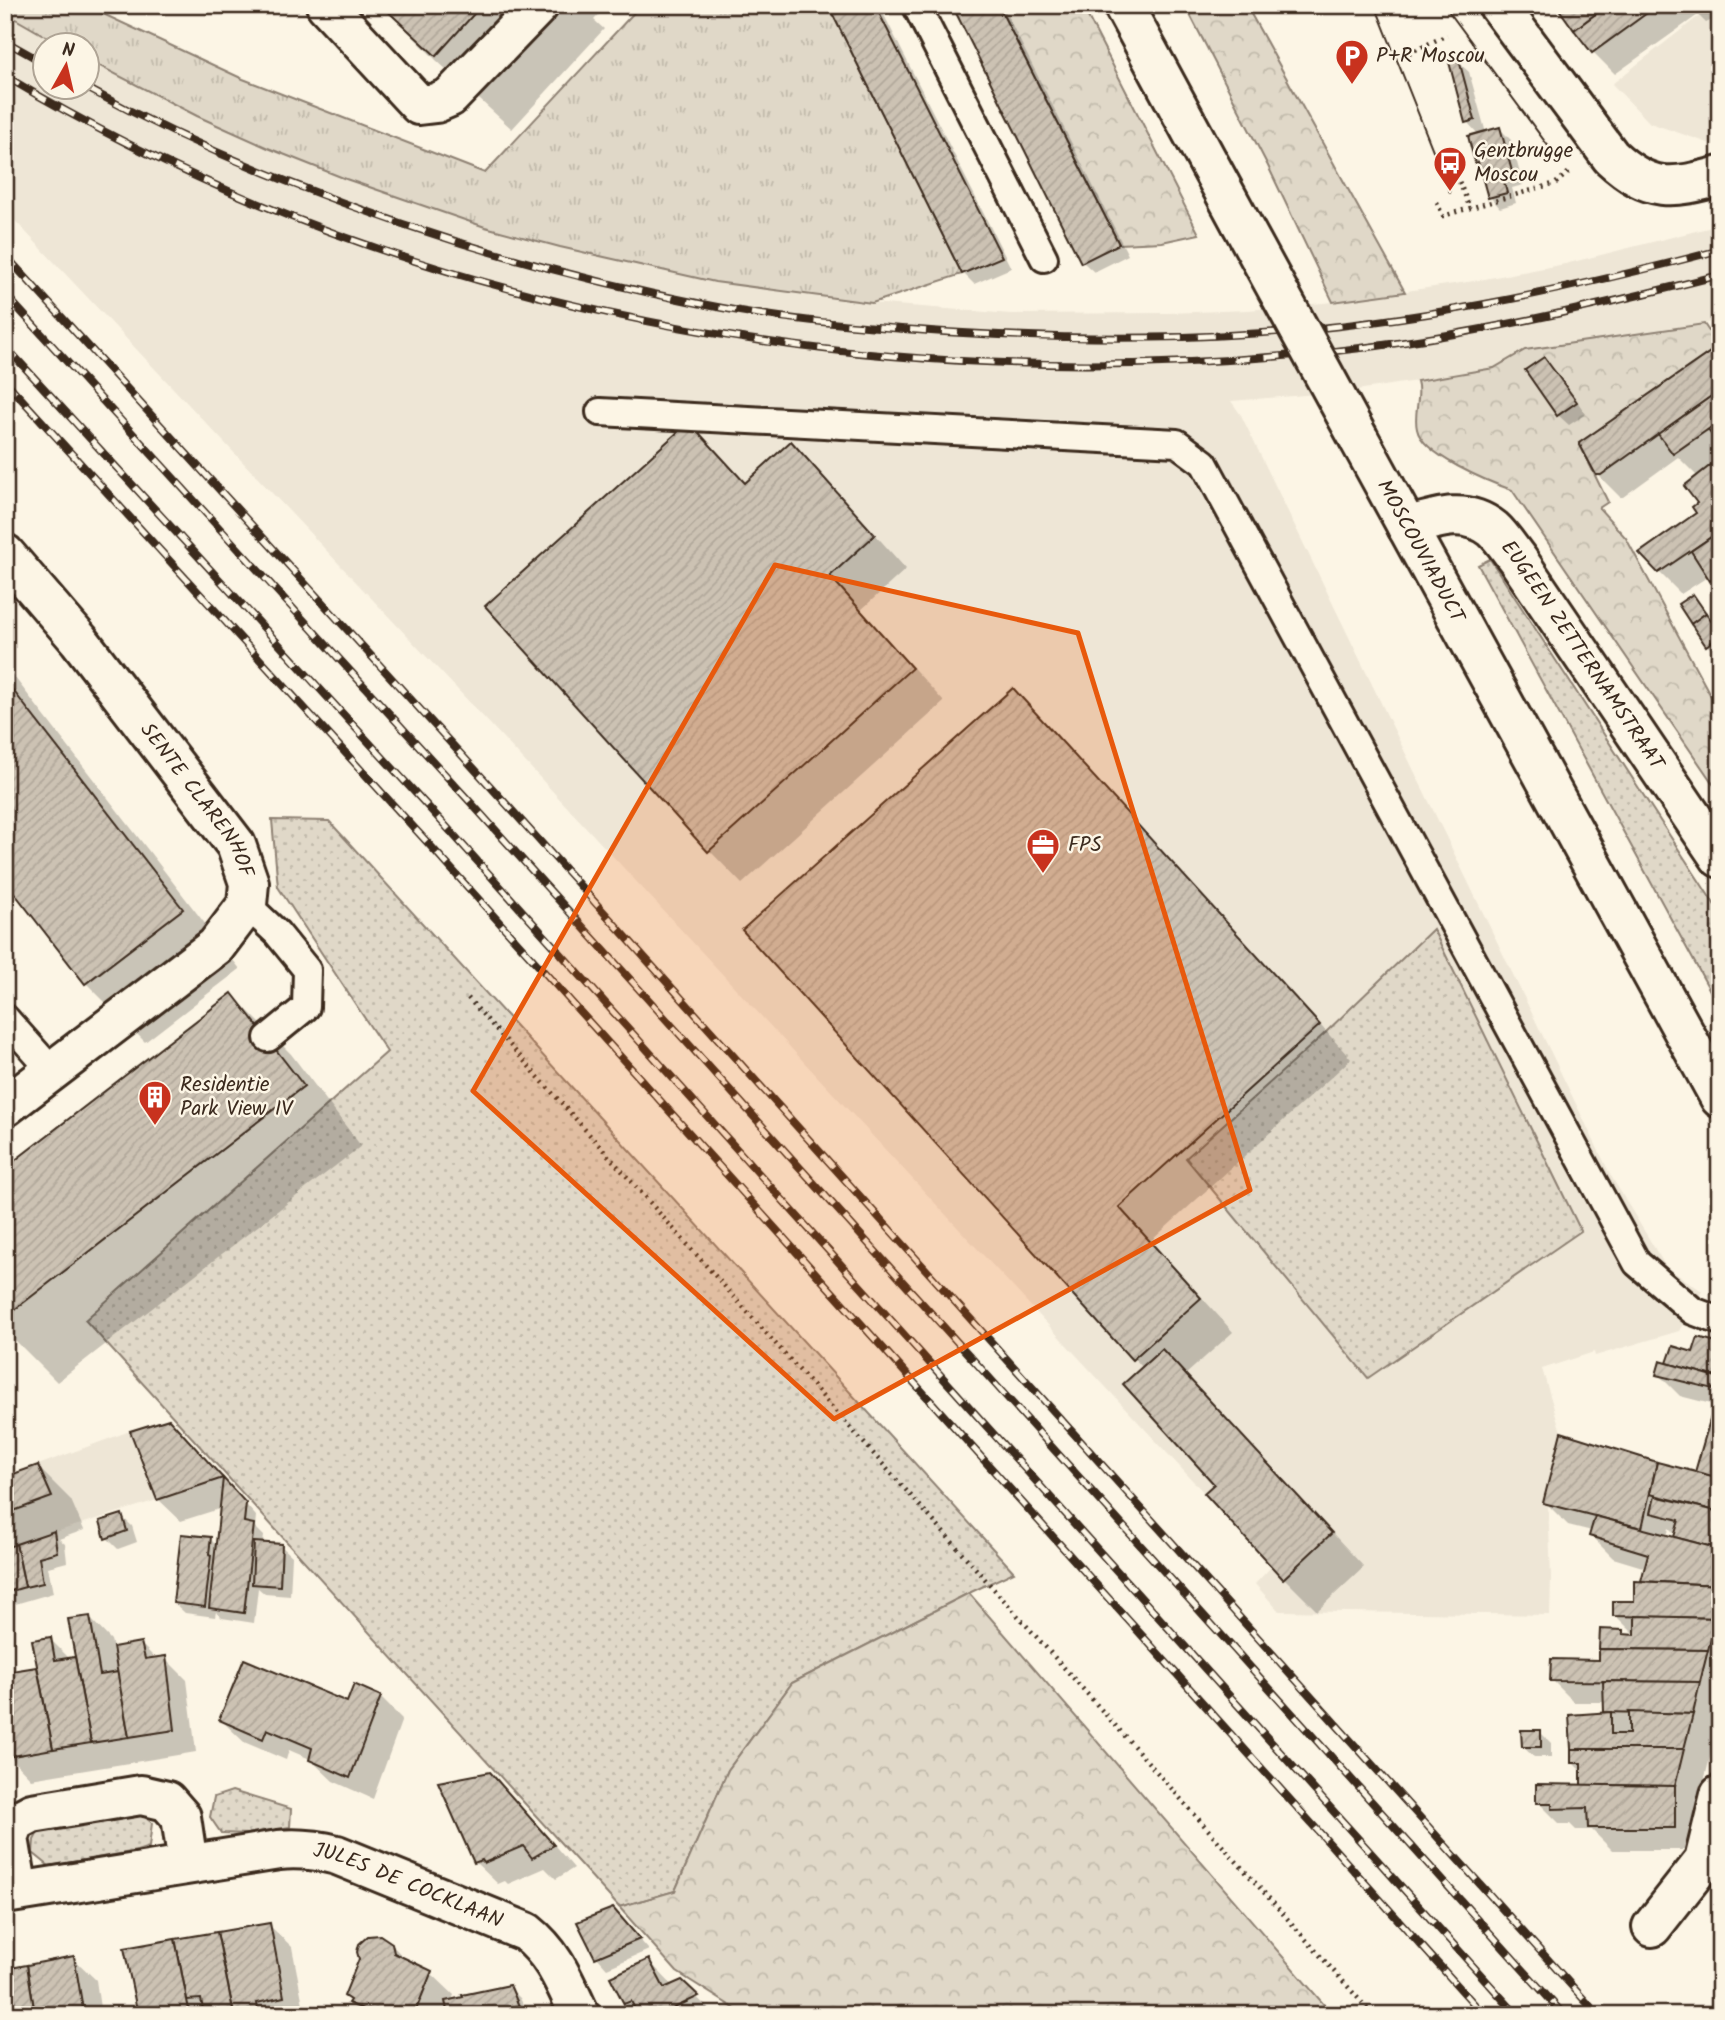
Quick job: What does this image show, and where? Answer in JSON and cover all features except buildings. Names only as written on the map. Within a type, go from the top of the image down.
[{"type":"street","points":[[326,5],[419,106],[450,97],[539,5]]},
{"type":"street","name":"MOSCOUVIADUCT","points":[[1122,5],[1720,1098]]},
{"type":"street","points":[[1498,5],[1607,152],[1629,174],[1662,187],[1706,180]]},
{"type":"street","name":"EUGEEN ZETTERNAMSTRAAT","points":[[1407,527],[1443,515],[1471,518],[1493,529],[1518,560],[1720,858]]},
{"type":"street","name":"SENTE CLARENHOF","points":[[5,554],[79,640],[236,845],[249,883],[247,905],[216,947],[5,1107]]},
{"type":"street","name":"JULES DE COCKLAAN","points":[[188,1864],[181,1817],[167,1801],[141,1795],[32,1813],[15,1822],[9,1838],[12,1893],[298,1848],[337,1855],[526,1932],[541,1944],[554,1960],[580,2015]]},
{"type":"street","points":[[1652,1927],[1704,1861],[1720,1795]]},
{"type":"lane","points":[[916,5],[1044,258]]},
{"type":"lane","points":[[600,412],[1177,443],[1204,463],[1637,1263],[1693,1311],[1720,1321]]},
{"type":"lane","points":[[247,905],[277,933],[307,970],[306,1007],[268,1038]]},
{"type":"lane","points":[[5,1018],[52,1071]]},
{"type":"path","points":[[1409,53],[1447,35]]},
{"type":"path","points":[[1454,169],[1470,208]]},
{"type":"path","points":[[468,998],[1373,2015]]},
{"type":"highlighted area","points":[[775,565],[1078,633],[1250,1190],[834,1419],[473,1091]]},
{"type":"shaded area","points":[[1713,5],[1720,5],[1720,147],[1650,123],[1612,84]]},
{"type":"shaded area","points":[[5,13],[38,32],[32,32],[32,102],[102,102],[102,68],[268,148],[346,179],[485,227],[715,282],[871,303],[1011,314],[1248,310],[1333,302],[1474,281],[1565,264],[1720,225],[1720,319],[1704,324],[1525,350],[1494,368],[1417,381],[1343,392],[1231,401],[1241,415],[1611,1176],[1666,1267],[1702,1291],[1679,1331],[1595,1356],[1594,1352],[1542,1369],[1561,1432],[1543,1503],[1548,1504],[1550,1615],[1279,1611],[1255,1584],[1272,1566],[491,725],[5,210]]},
{"type":"shaded area","points":[[130,1431],[157,1500],[5,1548],[5,1514],[52,1497],[38,1465]]},
{"type":"green space","points":[[5,5],[84,5],[243,79],[485,173],[641,5],[828,5],[962,274],[872,303],[715,282],[485,227],[346,179],[197,116],[102,67],[102,32],[38,32],[5,13]]},
{"type":"green space","points":[[998,5],[1082,5],[1199,234],[1162,242],[1119,244]]},
{"type":"green space","points":[[1185,5],[1246,5],[1405,292],[1333,302],[1268,166]]},
{"type":"green space","points":[[1704,324],[1719,346],[1579,443],[1608,502],[1599,508],[1626,538],[1720,713],[1720,794],[1512,490],[1443,458],[1422,439],[1416,423],[1419,393],[1417,381],[1494,368],[1525,350]]},
{"type":"green space","points":[[1490,559],[1720,913],[1720,1009],[1478,565]]},
{"type":"green space","points":[[272,820],[329,821],[1014,1572],[792,1683],[728,1770],[675,1891],[619,1907],[85,1320],[387,1052],[278,887]]},
{"type":"green space","points":[[1433,929],[1581,1231],[1368,1378],[1186,1158],[1323,1035]]},
{"type":"green space","points":[[969,1593],[1333,2015],[745,2015],[677,1972],[619,1907],[675,1891],[728,1770],[792,1683]]},
{"type":"green space","points":[[232,1791],[291,1809],[290,1827],[247,1834],[221,1833],[210,1817],[214,1797]]},
{"type":"green space","points":[[133,1807],[152,1823],[149,1847],[49,1866],[33,1853],[34,1840],[44,1821]]},
{"type":"tram line","points":[[1375,5],[1450,193]]},
{"type":"tram line","points":[[1444,5],[1560,162]]},
{"type":"railway","points":[[5,41],[32,56]]},
{"type":"railway","points":[[5,76],[157,158],[316,226],[480,281],[647,321],[818,348],[990,362],[1163,363],[1335,351],[1432,338],[1529,320],[1720,275]]},
{"type":"railway","points":[[102,96],[160,126],[261,171],[441,237],[546,268],[653,294],[759,314],[838,324],[1081,338],[1205,336],[1306,329],[1366,323],[1485,304],[1720,250]]},
{"type":"railway","points":[[5,255],[490,786],[1598,2015]]},
{"type":"railway","points":[[5,294],[472,804],[1564,2015]]},
{"type":"railway","points":[[5,346],[443,823],[1517,2015]]},
{"type":"railway","points":[[5,381],[427,842],[1484,2015]]},
{"type":"place","name":"P+R Moscou","points":[[1352,86]]},
{"type":"place","name":"Gentbrugge Moscou","points":[[1450,193]]},
{"type":"place","name":"FPS","points":[[1043,875]]},
{"type":"place","name":"Residentie Park View IV","points":[[155,1127]]}]
